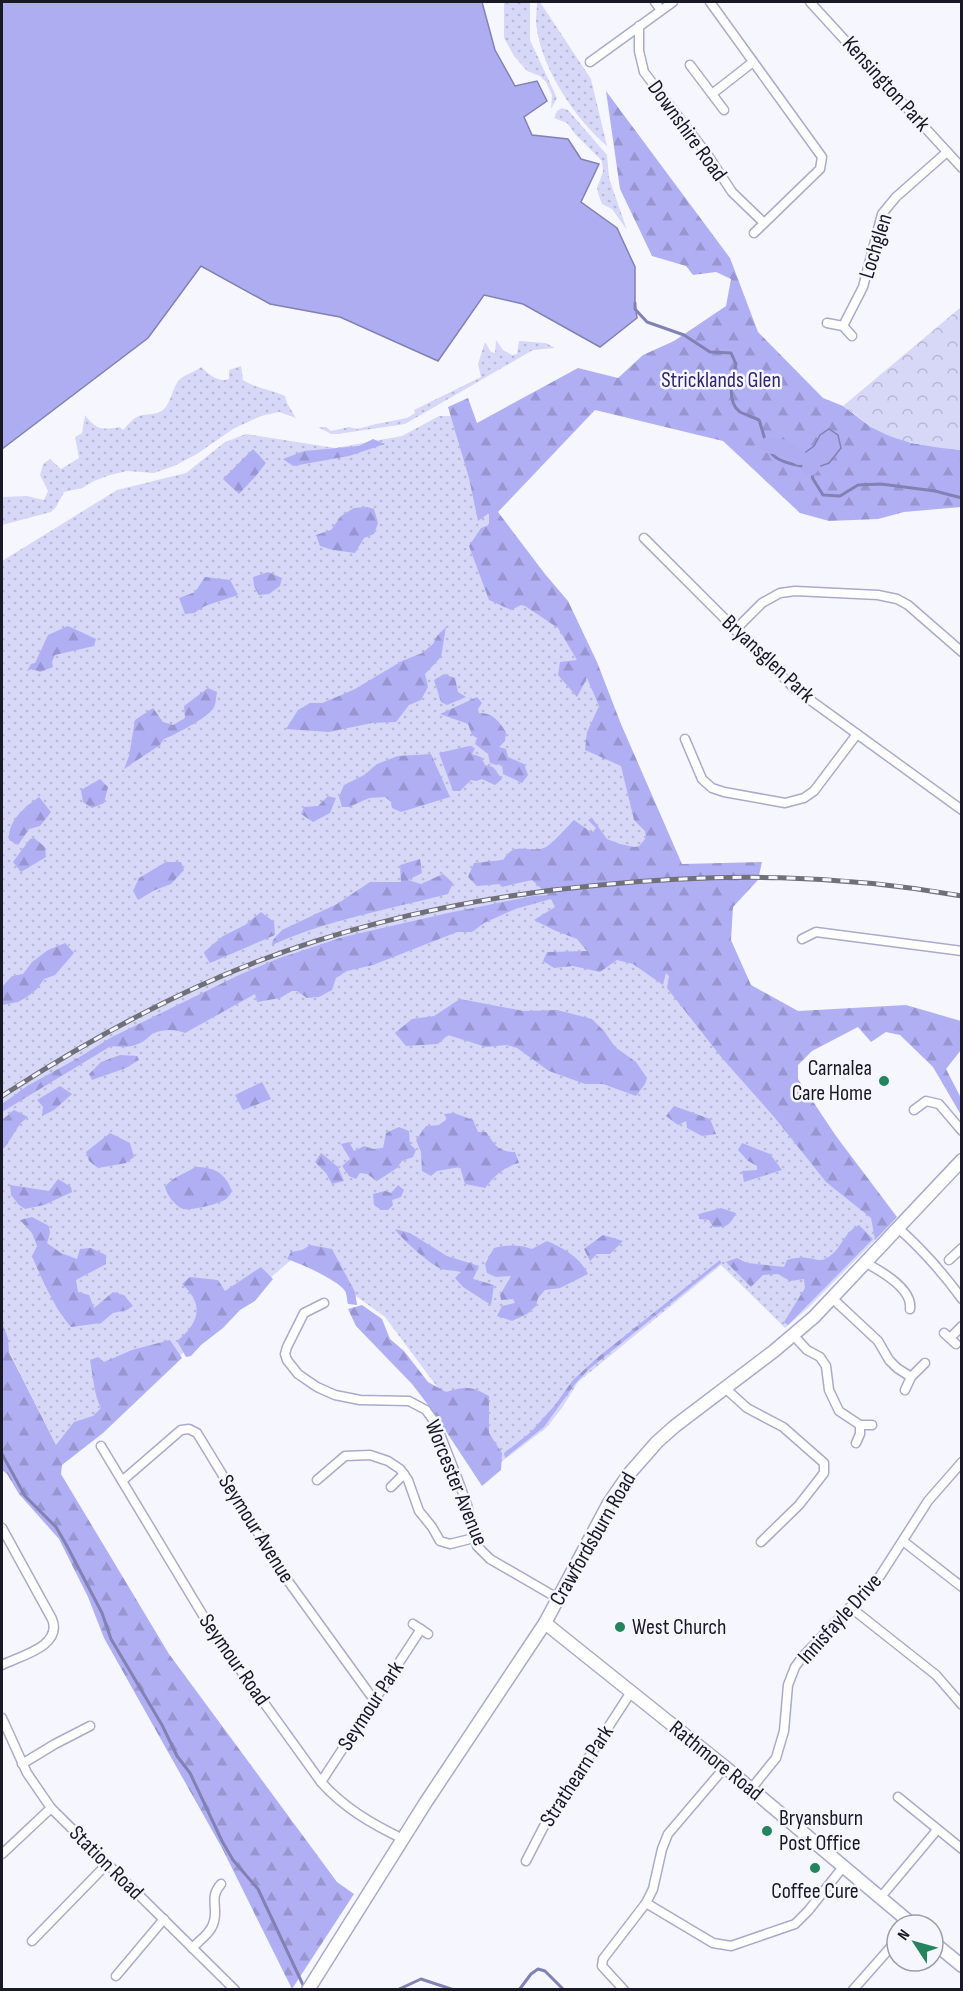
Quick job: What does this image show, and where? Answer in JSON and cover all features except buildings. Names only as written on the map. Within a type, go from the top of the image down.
[{"type":"main road","name":"Crawfordsburn Road","points":[[308,1989],[510,1673],[545,1623],[609,1503],[629,1474],[657,1442],[675,1426],[794,1336],[959,1166]]},
{"type":"main road","name":"Rathmore Road","points":[[545,1623],[725,1767],[898,1913]]},
{"type":"main road","points":[[945,1952],[962,1966]]},
{"type":"street","points":[[655,2],[661,10]]},
{"type":"street","points":[[590,62],[673,2]]},
{"type":"street","points":[[710,2],[818,149],[823,161],[820,169],[754,233]]},
{"type":"street","name":"Kensington Park","points":[[810,2],[962,168]]},
{"type":"street","name":"Downshire Road","points":[[639,26],[639,51],[644,72],[732,192],[764,224]]},
{"type":"street","points":[[712,94],[753,62]]},
{"type":"street","points":[[690,65],[724,110]]},
{"type":"street","name":"Lochglen","points":[[843,326],[863,287],[882,214],[896,197],[947,152]]},
{"type":"street","points":[[827,323],[843,326],[852,336]]},
{"type":"street","name":"Bryansglen Park","points":[[644,538],[795,689],[962,810]]},
{"type":"street","points":[[735,630],[762,603],[780,593],[795,591],[885,596],[908,605],[962,652]]},
{"type":"street","points":[[686,739],[702,779],[712,788],[785,803],[804,798],[814,791],[857,734]]},
{"type":"street","points":[[802,939],[816,932],[962,951]]},
{"type":"street","points":[[914,1110],[926,1101],[939,1104],[962,1131]]},
{"type":"street","points":[[898,1228],[945,1277],[962,1299]]},
{"type":"street","points":[[962,1248],[952,1258],[962,1262]]},
{"type":"street","points":[[866,1263],[886,1275],[906,1293],[911,1301],[910,1309]]},
{"type":"street","points":[[832,1298],[878,1341],[890,1360],[911,1377]]},
{"type":"street","name":"Worcester Avenue","points":[[324,1303],[304,1313],[287,1347],[285,1354],[287,1360],[298,1374],[327,1392],[360,1400],[409,1401],[426,1410],[436,1424],[458,1480],[477,1546],[490,1558],[559,1599]]},
{"type":"street","points":[[950,1338],[962,1326]]},
{"type":"street","points":[[794,1336],[807,1350],[820,1357],[826,1366],[829,1390],[839,1411],[860,1425],[872,1425]]},
{"type":"street","points":[[905,1390],[911,1377],[925,1363]]},
{"type":"street","points":[[725,1388],[747,1408],[783,1427],[824,1463],[825,1473],[799,1505],[761,1542]]},
{"type":"street","points":[[856,1443],[860,1434],[860,1425]]},
{"type":"street","name":"Seymour Avenue","points":[[122,1481],[181,1430],[189,1429],[196,1433],[283,1574],[374,1700]]},
{"type":"street","name":"Seymour Road","points":[[101,1446],[213,1632],[321,1782],[333,1797],[355,1813],[403,1839]]},
{"type":"street","points":[[317,1480],[342,1457],[360,1454],[384,1459],[404,1474],[412,1485],[418,1511],[432,1527],[440,1541],[450,1544],[474,1538]]},
{"type":"street","name":"Innisfayle Drive","points":[[751,1789],[776,1758],[784,1731],[788,1685],[795,1667],[880,1576],[928,1501],[962,1462]]},
{"type":"street","points":[[390,1487],[404,1474]]},
{"type":"street","points":[[2,1528],[55,1627],[53,1636],[47,1643],[2,1665]]},
{"type":"street","points":[[903,1541],[962,1587]]},
{"type":"street","points":[[850,1607],[936,1675],[962,1706]]},
{"type":"street","name":"Seymour Park","points":[[321,1782],[421,1629]]},
{"type":"street","name":"Strathearn Park","points":[[526,1861],[543,1828],[631,1692]]},
{"type":"street","name":"Station Road","points":[[2,1718],[22,1764],[51,1808],[235,1989]]},
{"type":"street","points":[[22,1764],[90,1725]]},
{"type":"street","points":[[2,1746],[12,1741]]},
{"type":"street","points":[[624,1989],[602,1966],[603,1959],[646,1903],[653,1889],[668,1834],[725,1767]]},
{"type":"street","points":[[898,1797],[962,1849]]},
{"type":"street","points":[[2,1854],[51,1808]]},
{"type":"street","points":[[880,1898],[937,1830]]},
{"type":"street","points":[[32,1941],[107,1864]]},
{"type":"street","points":[[646,1903],[713,1943],[731,1946],[795,1924],[843,1867]]},
{"type":"street","points":[[192,1948],[213,1924],[213,1898],[221,1884]]},
{"type":"street","points":[[116,1976],[164,1919]]},
{"type":"street","points":[[852,1989],[885,1953]]},
{"type":"green space","points":[[504,2],[530,2],[530,40],[557,98],[551,109],[552,95],[546,82],[540,76],[527,71],[514,56],[504,38]]},
{"type":"green space","points":[[537,2],[540,2],[591,79],[607,146],[584,123],[573,108],[546,61],[537,30]]},
{"type":"green space","name":"Stricklands Glen","points":[[606,91],[730,258],[758,332],[823,398],[843,406],[871,427],[911,443],[961,450],[961,507],[904,512],[878,519],[829,521],[800,513],[723,441],[595,410],[498,512],[568,601],[597,662],[621,724],[682,864],[762,862],[758,880],[733,907],[731,940],[751,985],[798,1011],[906,1005],[961,1021],[961,1050],[946,1069],[961,1098],[961,1115],[933,1067],[900,1035],[886,1032],[871,1042],[858,1027],[812,1051],[798,1065],[798,1079],[836,1136],[897,1217],[875,1240],[871,1218],[826,1182],[775,1118],[722,1058],[667,988],[669,976],[666,973],[663,985],[633,964],[617,960],[600,972],[573,966],[554,968],[543,961],[547,952],[587,951],[577,939],[534,920],[555,907],[551,899],[515,909],[484,923],[472,932],[457,932],[373,965],[347,971],[336,978],[332,990],[319,997],[307,998],[297,991],[292,991],[280,998],[257,1002],[255,994],[185,1033],[173,1030],[160,1031],[133,1046],[111,1046],[2,1112],[2,1104],[27,1086],[110,1038],[277,959],[343,937],[448,913],[548,895],[532,880],[502,887],[501,884],[477,886],[468,877],[474,863],[503,860],[513,850],[546,847],[574,820],[593,832],[596,828],[588,820],[592,818],[607,839],[620,844],[639,846],[646,838],[645,831],[634,820],[621,766],[585,750],[587,732],[599,706],[587,678],[577,697],[558,675],[560,662],[577,660],[558,628],[525,606],[521,605],[511,610],[489,600],[469,546],[481,528],[489,525],[489,513],[478,521],[469,478],[448,407],[468,398],[477,423],[578,368],[618,378],[643,355],[674,341],[726,306],[731,279],[716,272],[693,275],[686,266],[652,256],[620,189]]},
{"type":"green space","points":[[562,108],[568,110],[607,155],[609,178],[627,230],[612,209],[602,204],[599,196],[597,188],[603,172],[602,161],[567,123],[554,118],[557,111]]},
{"type":"green space","points":[[961,307],[961,450],[926,446],[880,432],[843,406]]},
{"type":"green space","points":[[496,340],[503,350],[512,355],[517,354],[519,341],[546,343],[555,348],[533,350],[405,424],[338,434],[331,434],[318,427],[326,427],[331,431],[349,427],[357,429],[407,418],[415,413],[414,410],[481,377],[478,364],[485,342],[491,352],[495,353]]},
{"type":"green space","points":[[241,366],[243,380],[285,396],[296,418],[279,412],[261,416],[233,429],[197,454],[174,466],[154,473],[127,471],[110,475],[82,488],[64,492],[51,512],[2,525],[2,497],[27,496],[44,500],[48,491],[40,475],[43,464],[50,459],[61,469],[79,458],[75,437],[82,433],[85,415],[100,428],[120,427],[123,430],[137,417],[157,413],[164,409],[180,379],[201,367],[214,377],[225,380],[229,379],[229,370]]},
{"type":"green space","points":[[439,416],[452,416],[498,512],[576,642],[656,829],[639,846],[590,857],[893,1222],[808,1308],[785,1328],[721,1265],[578,1382],[546,1428],[496,1466],[385,1317],[298,1254],[62,1457],[2,1337],[2,561],[117,490],[186,473],[225,442],[246,434],[335,448],[402,436]]},
{"type":"green space","points":[[373,439],[385,444],[349,456],[293,466],[283,459],[304,451],[359,446]]},
{"type":"green space","points":[[253,449],[266,463],[239,494],[223,479]]},
{"type":"green space","points":[[354,508],[374,509],[378,523],[374,534],[364,538],[355,553],[320,546],[316,535],[331,530],[341,516]]},
{"type":"green space","points":[[268,572],[282,578],[280,586],[269,594],[259,595],[254,586],[253,577]]},
{"type":"green space","points":[[205,577],[230,580],[238,595],[205,606],[194,613],[185,614],[179,598],[195,592]]},
{"type":"green space","points":[[68,626],[96,639],[94,646],[55,655],[52,662],[53,667],[40,672],[32,669],[27,671],[31,664],[35,663],[48,635]]},
{"type":"green space","points":[[446,627],[441,657],[425,674],[428,687],[421,700],[409,705],[396,722],[372,723],[329,732],[286,729],[298,710],[310,703],[322,703],[355,689],[402,661],[422,653],[433,644]]},
{"type":"green space","points":[[444,674],[455,678],[458,692],[466,697],[447,705],[441,702],[434,680]]},
{"type":"green space","points":[[208,688],[217,692],[215,705],[206,716],[164,739],[160,745],[124,769],[129,756],[135,720],[153,708],[163,722],[173,725],[185,718],[184,706]]},
{"type":"green space","points":[[477,697],[482,703],[478,709],[479,713],[492,716],[506,732],[505,741],[499,747],[506,749],[508,757],[524,764],[528,775],[522,783],[503,774],[502,764],[490,763],[488,754],[475,744],[477,738],[472,735],[468,724],[440,714]]},
{"type":"green space","points":[[469,746],[475,748],[472,754],[481,757],[485,765],[493,767],[502,779],[495,785],[482,779],[471,780],[460,791],[453,791],[439,753]]},
{"type":"green space","points":[[431,754],[450,797],[401,812],[392,808],[391,802],[385,797],[369,798],[349,807],[342,807],[339,797],[344,785],[364,775],[377,764],[398,756]]},
{"type":"green space","points":[[100,779],[108,787],[104,803],[92,808],[83,802],[81,790]]},
{"type":"green space","points":[[328,796],[336,798],[330,813],[313,822],[301,814],[304,807],[318,806]]},
{"type":"green space","points":[[39,797],[51,812],[40,826],[29,829],[18,845],[9,840],[14,821]]},
{"type":"green space","points":[[34,838],[45,847],[46,857],[21,872],[13,862],[30,839]]},
{"type":"green space","points":[[420,859],[422,873],[408,880],[421,884],[443,874],[453,883],[448,894],[337,922],[272,945],[273,940],[282,930],[337,904],[370,882],[401,882],[400,865]]},
{"type":"green space","points":[[166,862],[181,862],[184,870],[171,884],[138,900],[133,891],[139,878]]},
{"type":"green space","points":[[261,912],[274,922],[275,935],[210,963],[204,952],[223,936],[245,925]]},
{"type":"green space","points":[[65,943],[74,953],[55,975],[44,979],[27,997],[18,1002],[2,1005],[2,987],[12,976],[23,974],[32,962],[48,950]]},
{"type":"green space","points":[[460,999],[524,1011],[557,1010],[592,1019],[615,1047],[636,1062],[647,1078],[645,1084],[636,1096],[603,1084],[585,1084],[549,1071],[517,1048],[507,1045],[486,1047],[448,1035],[438,1044],[406,1046],[395,1033],[412,1019],[434,1016]]},
{"type":"green space","points":[[120,1055],[137,1056],[139,1060],[126,1068],[92,1080],[89,1074],[101,1062]]},
{"type":"green space","points":[[262,1082],[271,1099],[243,1110],[235,1095]]},
{"type":"green space","points":[[60,1086],[72,1094],[54,1110],[42,1116],[43,1107],[37,1100]]},
{"type":"green space","points":[[674,1106],[710,1119],[716,1134],[702,1136],[687,1128],[686,1121],[678,1125],[666,1116]]},
{"type":"green space","points":[[14,1110],[28,1117],[2,1149],[2,1120]]},
{"type":"green space","points":[[454,1113],[473,1120],[478,1132],[486,1132],[501,1149],[515,1152],[519,1163],[500,1172],[485,1188],[465,1184],[460,1167],[437,1171],[431,1176],[422,1171],[421,1152],[416,1140],[426,1126],[439,1125],[447,1119],[444,1114]]},
{"type":"green space","points":[[399,1127],[409,1131],[410,1144],[416,1150],[413,1157],[402,1161],[397,1168],[377,1181],[367,1174],[360,1173],[356,1179],[349,1176],[342,1166],[350,1159],[341,1144],[349,1142],[354,1151],[364,1146],[373,1149],[383,1148],[386,1133]]},
{"type":"green space","points":[[110,1133],[130,1143],[134,1157],[126,1163],[98,1168],[89,1161],[86,1152]]},
{"type":"green space","points":[[742,1143],[770,1154],[782,1170],[744,1182],[742,1171],[757,1170],[757,1166],[748,1161],[738,1150]]},
{"type":"green space","points":[[321,1153],[338,1167],[344,1181],[332,1184],[326,1173],[315,1162]]},
{"type":"green space","points":[[195,1167],[208,1168],[222,1175],[232,1191],[228,1198],[205,1207],[192,1209],[180,1208],[174,1203],[165,1187],[175,1178]]},
{"type":"green space","points":[[58,1179],[71,1187],[72,1192],[44,1205],[25,1209],[11,1195],[10,1185],[49,1191]]},
{"type":"green space","points":[[398,1185],[404,1190],[401,1197],[392,1200],[393,1205],[388,1210],[381,1210],[374,1205],[373,1194],[385,1191],[391,1193]]},
{"type":"green space","points":[[721,1208],[736,1213],[728,1225],[713,1227],[709,1220],[699,1219],[699,1214]]},
{"type":"green space","points":[[32,1217],[49,1226],[50,1233],[47,1243],[61,1253],[77,1259],[80,1249],[91,1248],[106,1255],[106,1264],[76,1280],[78,1292],[89,1295],[94,1308],[113,1292],[124,1295],[133,1306],[113,1313],[101,1323],[71,1327],[44,1284],[32,1256],[37,1246],[32,1233],[20,1220]]},
{"type":"green space","points":[[859,1225],[873,1239],[788,1325],[784,1322],[805,1288],[804,1279],[790,1281],[778,1274],[763,1275],[751,1287],[726,1262],[737,1258],[747,1263],[784,1267],[787,1260],[795,1258],[823,1260],[835,1252],[849,1232]]},
{"type":"green space","points":[[395,1229],[410,1233],[447,1256],[479,1266],[473,1279],[494,1285],[491,1305],[463,1287],[455,1278],[461,1272],[438,1267],[410,1245]]},
{"type":"green space","points":[[603,1235],[623,1241],[610,1254],[597,1254],[590,1261],[584,1249]]},
{"type":"green space","points":[[547,1241],[576,1258],[588,1274],[560,1288],[545,1290],[538,1298],[536,1306],[527,1314],[512,1321],[497,1316],[502,1306],[515,1303],[513,1299],[501,1300],[500,1295],[511,1276],[496,1277],[487,1273],[485,1264],[494,1248],[522,1246],[532,1249]]},
{"type":"green space","points":[[310,1245],[332,1249],[355,1292],[357,1305],[348,1304],[345,1291],[335,1282],[287,1259],[291,1252],[302,1250]]},
{"type":"green space","points":[[720,1260],[721,1263],[588,1370],[544,1427],[505,1458],[504,1453],[531,1432],[573,1380],[597,1358]]},
{"type":"green space","points":[[261,1267],[273,1279],[255,1301],[240,1310],[191,1356],[186,1357],[177,1341],[194,1321],[196,1307],[194,1299],[182,1284],[190,1277],[218,1280],[225,1291]]},
{"type":"green space","points":[[362,1305],[382,1319],[390,1339],[404,1351],[428,1382],[446,1392],[468,1388],[489,1396],[489,1433],[502,1453],[501,1470],[482,1486],[412,1384],[356,1326],[348,1309]]},
{"type":"green space","points":[[2,1323],[8,1338],[9,1352],[56,1445],[74,1422],[93,1416],[101,1408],[95,1391],[90,1360],[98,1357],[104,1362],[132,1350],[170,1340],[182,1358],[103,1433],[62,1465],[61,1474],[169,1654],[337,1882],[354,1894],[292,1989],[222,1848],[104,1638],[88,1597],[59,1539],[19,1494],[2,1470]]},
{"type":"shaded area","points":[[2,2],[482,2],[495,50],[515,86],[537,81],[547,101],[524,117],[532,135],[568,139],[581,159],[599,164],[581,202],[617,228],[635,267],[637,318],[600,347],[523,304],[484,295],[438,361],[340,317],[270,304],[201,266],[148,338],[2,449]]},
{"type":"shaded area","points":[[829,429],[838,435],[841,448],[829,463],[821,466],[799,457],[814,446],[820,435]]},
{"type":"waterway","points":[[635,303],[635,309],[647,322],[684,335],[710,352],[731,353],[736,364],[731,389],[736,408],[759,420],[766,444],[774,456],[786,463],[810,468],[813,479],[823,495],[840,496],[858,485],[881,484],[935,491],[962,498]]},
{"type":"waterway","points":[[768,445],[785,448],[799,457]]},
{"type":"waterway","points":[[810,468],[813,463]]},
{"type":"waterway","points":[[2,1454],[25,1496],[56,1527],[67,1546],[102,1613],[111,1639],[162,1725],[177,1756],[190,1773],[222,1841],[233,1860],[258,1889],[304,1987]]},
{"type":"waterway","points":[[519,1990],[531,1974],[538,1969],[545,1971],[564,1990]]},
{"type":"waterway","points":[[397,1990],[421,1979],[454,1990]]},
{"type":"railway","points":[[2,1096],[126,1023],[224,975],[340,934],[468,903],[600,885],[736,877],[871,883],[962,896]]},
{"type":"place","name":"Carnalea Care Home","points":[[884,1081]]},
{"type":"place","name":"West Church","points":[[620,1627]]},
{"type":"place","name":"Bryansburn Post Office","points":[[767,1831]]},
{"type":"place","name":"Coffee Cure","points":[[815,1868]]}]
